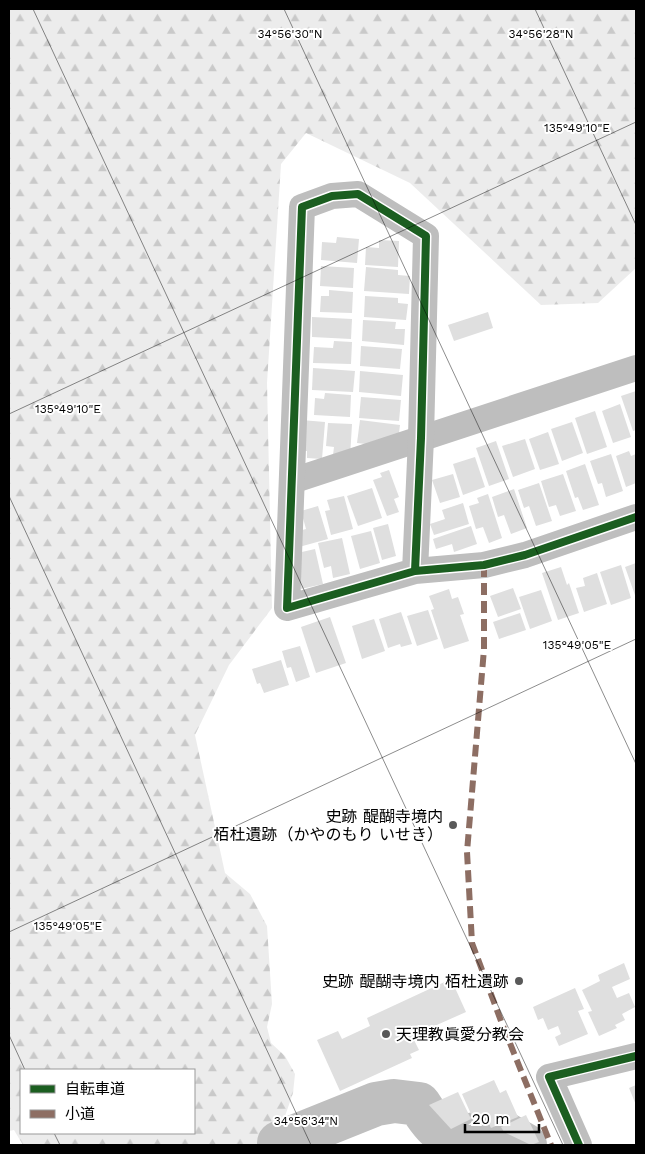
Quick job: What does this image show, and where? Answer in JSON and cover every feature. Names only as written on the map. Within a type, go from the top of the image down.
[{"type":"street","points":[[415,571],[421,438],[426,236],[358,194],[332,196],[302,207],[287,608],[415,571],[484,565],[525,555],[636,517]]},
{"type":"street","points":[[292,481],[636,368]]},
{"type":"street","points":[[579,1145],[549,1078],[636,1056]]},
{"type":"green space","points":[[9,9],[636,9],[636,268],[598,303],[541,305],[410,183],[306,133],[281,164],[267,383],[272,608],[229,665],[195,735],[225,873],[250,894],[267,926],[272,1004],[267,1027],[271,1043],[285,1056],[295,1074],[293,1093],[275,1145],[23,1145],[14,1130],[9,1131]]},
{"type":"building","points":[[337,237],[359,239],[357,263],[321,260],[322,242],[336,243]]},
{"type":"building","points":[[379,240],[399,241],[398,267],[365,265],[366,247],[379,248]]},
{"type":"building","points":[[321,266],[354,268],[353,288],[320,286]]},
{"type":"building","points":[[366,267],[398,270],[398,275],[410,276],[409,294],[364,291]]},
{"type":"building","points":[[329,290],[353,292],[352,313],[320,312],[321,296],[329,296]]},
{"type":"building","points":[[365,296],[398,298],[398,303],[408,304],[406,320],[364,317]]},
{"type":"building","points":[[488,312],[493,328],[454,341],[448,325]]},
{"type":"building","points":[[312,317],[352,319],[351,339],[312,337]]},
{"type":"building","points":[[363,320],[396,322],[395,329],[405,329],[404,345],[362,341]]},
{"type":"building","points":[[334,341],[352,342],[351,364],[313,363],[314,347],[333,348]]},
{"type":"building","points":[[361,346],[402,349],[400,369],[360,366]]},
{"type":"building","points":[[313,368],[355,371],[353,392],[312,390]]},
{"type":"building","points":[[360,371],[403,375],[401,396],[359,392]]},
{"type":"building","points":[[636,391],[636,430],[633,431],[621,396]]},
{"type":"building","points":[[325,393],[351,395],[350,417],[314,415],[315,398],[324,399]]},
{"type":"building","points":[[361,397],[401,400],[399,421],[359,418]]},
{"type":"building","points":[[620,404],[631,437],[613,443],[602,411]]},
{"type":"building","points":[[595,411],[607,447],[587,454],[575,418]]},
{"type":"building","points":[[301,420],[325,422],[322,459],[307,458],[307,451],[298,451]]},
{"type":"building","points":[[360,420],[400,425],[398,441],[382,446],[357,443]]},
{"type":"building","points":[[572,422],[583,453],[562,461],[551,429]]},
{"type":"building","points":[[328,423],[352,424],[350,457],[333,455],[334,447],[326,446]]},
{"type":"building","points":[[548,432],[559,464],[540,470],[529,439]]},
{"type":"building","points":[[525,439],[535,469],[513,477],[502,446]]},
{"type":"building","points":[[496,441],[509,479],[489,486],[476,448]]},
{"type":"building","points":[[629,451],[631,456],[636,454],[636,483],[626,487],[616,456]]},
{"type":"building","points":[[611,454],[623,491],[606,497],[602,483],[598,484],[590,461]]},
{"type":"building","points":[[475,457],[485,487],[463,495],[453,464]]},
{"type":"building","points":[[585,464],[599,505],[583,510],[578,497],[575,498],[566,471]]},
{"type":"building","points":[[389,470],[399,497],[394,499],[399,512],[387,516],[373,480],[382,477],[380,473]]},
{"type":"building","points":[[453,474],[460,497],[440,503],[432,480]]},
{"type":"building","points":[[563,474],[576,511],[560,516],[556,505],[549,507],[541,481]]},
{"type":"building","points":[[539,483],[552,521],[536,526],[529,506],[524,508],[518,490]]},
{"type":"building","points":[[372,488],[382,518],[358,526],[347,496]]},
{"type":"building","points":[[514,489],[527,528],[511,534],[504,515],[498,517],[492,497]]},
{"type":"building","points":[[488,494],[502,538],[489,543],[483,527],[476,529],[469,506],[479,503],[477,498]]},
{"type":"building","points":[[344,496],[353,529],[331,535],[325,511],[330,510],[327,500]]},
{"type":"building","points":[[463,503],[469,524],[434,535],[430,524],[445,519],[442,510]]},
{"type":"building","points":[[318,506],[328,539],[299,547],[295,532],[306,529],[301,511]]},
{"type":"building","points":[[388,524],[396,556],[382,560],[373,528]]},
{"type":"building","points":[[471,526],[477,544],[454,552],[452,544],[436,549],[433,539]]},
{"type":"building","points":[[371,531],[380,563],[360,569],[351,536]]},
{"type":"building","points":[[342,538],[350,574],[333,578],[331,566],[324,568],[318,543]]},
{"type":"building","points":[[315,549],[323,584],[301,589],[293,554]]},
{"type":"building","points":[[636,563],[636,598],[625,567]]},
{"type":"building","points":[[621,565],[631,598],[611,605],[600,572]]},
{"type":"building","points":[[561,567],[567,585],[569,583],[579,613],[558,620],[542,573]]},
{"type":"building","points":[[597,573],[607,604],[584,612],[576,588],[585,586],[583,578]]},
{"type":"building","points":[[513,588],[521,609],[498,617],[490,596]]},
{"type":"building","points":[[449,589],[452,599],[458,597],[464,614],[460,615],[469,641],[444,649],[431,610],[434,609],[429,596]]},
{"type":"building","points":[[541,590],[552,621],[530,629],[519,597]]},
{"type":"building","points":[[428,610],[438,639],[417,646],[407,616]]},
{"type":"building","points":[[401,612],[412,644],[401,647],[400,644],[388,648],[379,619]]},
{"type":"building","points":[[520,613],[526,630],[499,639],[493,622]]},
{"type":"building","points":[[330,617],[346,663],[316,673],[301,627]]},
{"type":"building","points":[[374,619],[385,651],[362,659],[352,626]]},
{"type":"building","points":[[300,646],[310,677],[296,682],[291,667],[287,668],[282,651]]},
{"type":"building","points":[[281,660],[289,685],[264,693],[260,683],[257,684],[252,669]]},
{"type":"building","points":[[624,963],[630,979],[612,987],[617,998],[629,993],[635,1007],[622,1014],[625,1020],[615,1025],[617,1028],[599,1036],[588,1012],[592,1011],[582,990],[600,981],[598,975]]},
{"type":"building","name":"天理教眞愛分教会","points":[[451,979],[466,1012],[412,1036],[419,1050],[410,1054],[412,1058],[340,1091],[317,1040],[338,1031],[342,1039],[370,1026],[367,1018]]},
{"type":"building","points":[[575,988],[584,1009],[578,1011],[588,1034],[559,1046],[555,1037],[561,1034],[558,1026],[548,1030],[543,1018],[538,1020],[533,1007]]},
{"type":"building","points":[[494,1080],[500,1093],[506,1090],[518,1117],[491,1128],[486,1118],[475,1123],[462,1094]]},
{"type":"building","points":[[636,1085],[636,1105],[629,1088]]},
{"type":"building","points":[[458,1092],[471,1119],[451,1129],[429,1105]]},
{"type":"building","points":[[526,1115],[539,1142],[531,1145],[504,1132],[501,1127]]},
{"type":"waterway","points":[[279,1143],[376,1104],[394,1101],[419,1104],[436,1127],[451,1136],[470,1135],[497,1129],[525,1145]]},
{"type":"marked path","points":[[484,565],[484,649],[467,852],[472,943],[551,1145]]},
{"type":"cycle path","points":[[415,571],[421,438],[426,236],[358,194],[332,196],[302,207],[287,608],[415,571],[484,565],[525,555],[636,517]]},
{"type":"cycle path","points":[[579,1145],[549,1077],[636,1056]]},
{"type":"place","name":"史跡 醍醐寺境内 栢杜遺跡（かやのもり いせき）","points":[[453,825]]},
{"type":"place","name":"史跡 醍醐寺境内 栢杜遺跡","points":[[519,981]]},
{"type":"place","name":"天理教眞愛分教会","points":[[386,1034]]}]
